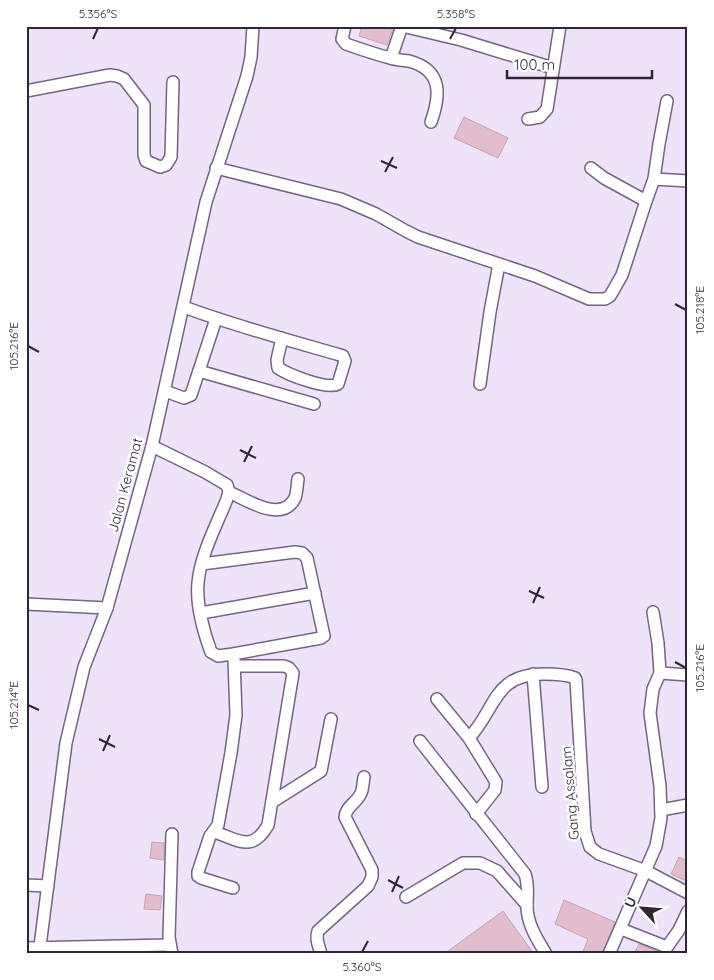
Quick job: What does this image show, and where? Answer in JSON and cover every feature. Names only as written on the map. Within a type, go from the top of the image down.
[{"type":"street","name":"Jalan Keramat","points":[[39,951],[66,743],[84,667],[107,608],[152,446],[206,202],[247,76],[251,57],[253,26]]},
{"type":"street","points":[[345,26],[342,39],[346,44],[425,67],[434,76],[437,85],[437,96],[431,122]]},
{"type":"street","points":[[391,58],[402,26],[461,40],[553,68]]},
{"type":"street","points":[[528,119],[540,117],[547,109],[560,26]]},
{"type":"street","points":[[26,91],[110,75],[124,79],[144,106],[144,155],[146,161],[160,167],[166,165],[171,157],[173,82]]},
{"type":"street","points":[[216,168],[341,199],[376,214],[412,234],[535,276],[589,299],[605,299],[610,296],[622,274],[654,179],[667,101]]},
{"type":"street","points":[[591,168],[604,178],[646,201]]},
{"type":"street","points":[[654,179],[688,181]]},
{"type":"street","points":[[480,384],[499,264]]},
{"type":"street","points":[[184,307],[216,319],[282,338],[343,356],[345,361],[338,384],[332,387],[319,384],[278,368],[277,360],[282,338]]},
{"type":"street","points":[[165,391],[184,398],[188,398],[193,392],[216,319]]},
{"type":"street","points":[[199,371],[314,404]]},
{"type":"street","points":[[152,446],[227,485],[229,492],[202,564],[198,582],[197,593],[206,638],[211,652],[218,656],[324,637],[308,558],[302,553],[295,552],[202,564]]},
{"type":"street","points":[[229,492],[271,510],[281,510],[291,504],[296,496],[298,479]]},
{"type":"street","points":[[201,612],[315,593]]},
{"type":"street","points":[[26,604],[107,608]]},
{"type":"street","points":[[609,954],[656,846],[661,810],[650,707],[652,689],[660,673],[653,612]]},
{"type":"street","points":[[233,654],[236,666],[236,715],[232,753],[218,825],[210,836],[198,872],[198,876],[233,888]]},
{"type":"street","points":[[214,832],[246,843],[256,840],[268,825],[293,673],[284,666],[236,666]]},
{"type":"street","points":[[660,673],[688,675]]},
{"type":"street","points":[[469,738],[484,719],[499,692],[521,676],[533,674],[542,787]]},
{"type":"street","name":"Gang Assalam","points":[[533,674],[573,676],[576,680],[587,840],[590,847],[599,854],[646,871],[688,893]]},
{"type":"street","points":[[437,699],[469,738],[496,782],[495,790],[476,814]]},
{"type":"street","points":[[272,802],[321,771],[331,719]]},
{"type":"street","points":[[420,741],[524,874],[528,888],[528,918],[532,931],[546,954]]},
{"type":"street","points":[[321,954],[316,935],[318,931],[368,886],[372,877],[372,870],[345,817],[348,808],[362,792],[364,777]]},
{"type":"street","points":[[661,810],[688,805]]},
{"type":"street","points":[[26,948],[39,951],[170,949],[172,834]]},
{"type":"street","points":[[406,897],[463,863],[480,863],[497,871],[527,906]]},
{"type":"street","points":[[26,885],[48,886]]},
{"type":"street","points":[[621,929],[667,947],[679,930],[688,910]]},
{"type":"building","points":[[362,26],[394,26],[387,45],[359,36]]},
{"type":"building","points":[[464,117],[508,138],[498,158],[454,138]]},
{"type":"building","points":[[152,842],[164,843],[164,860],[150,858]]},
{"type":"building","points":[[679,857],[688,861],[688,882],[671,874]]},
{"type":"building","points":[[146,894],[162,896],[160,910],[144,909]]},
{"type":"building","points":[[564,900],[615,922],[602,954],[582,954],[588,939],[555,924]]},
{"type":"building","points":[[503,911],[534,954],[444,954]]},
{"type":"building","points":[[639,944],[652,949],[662,954],[634,954]]}]
